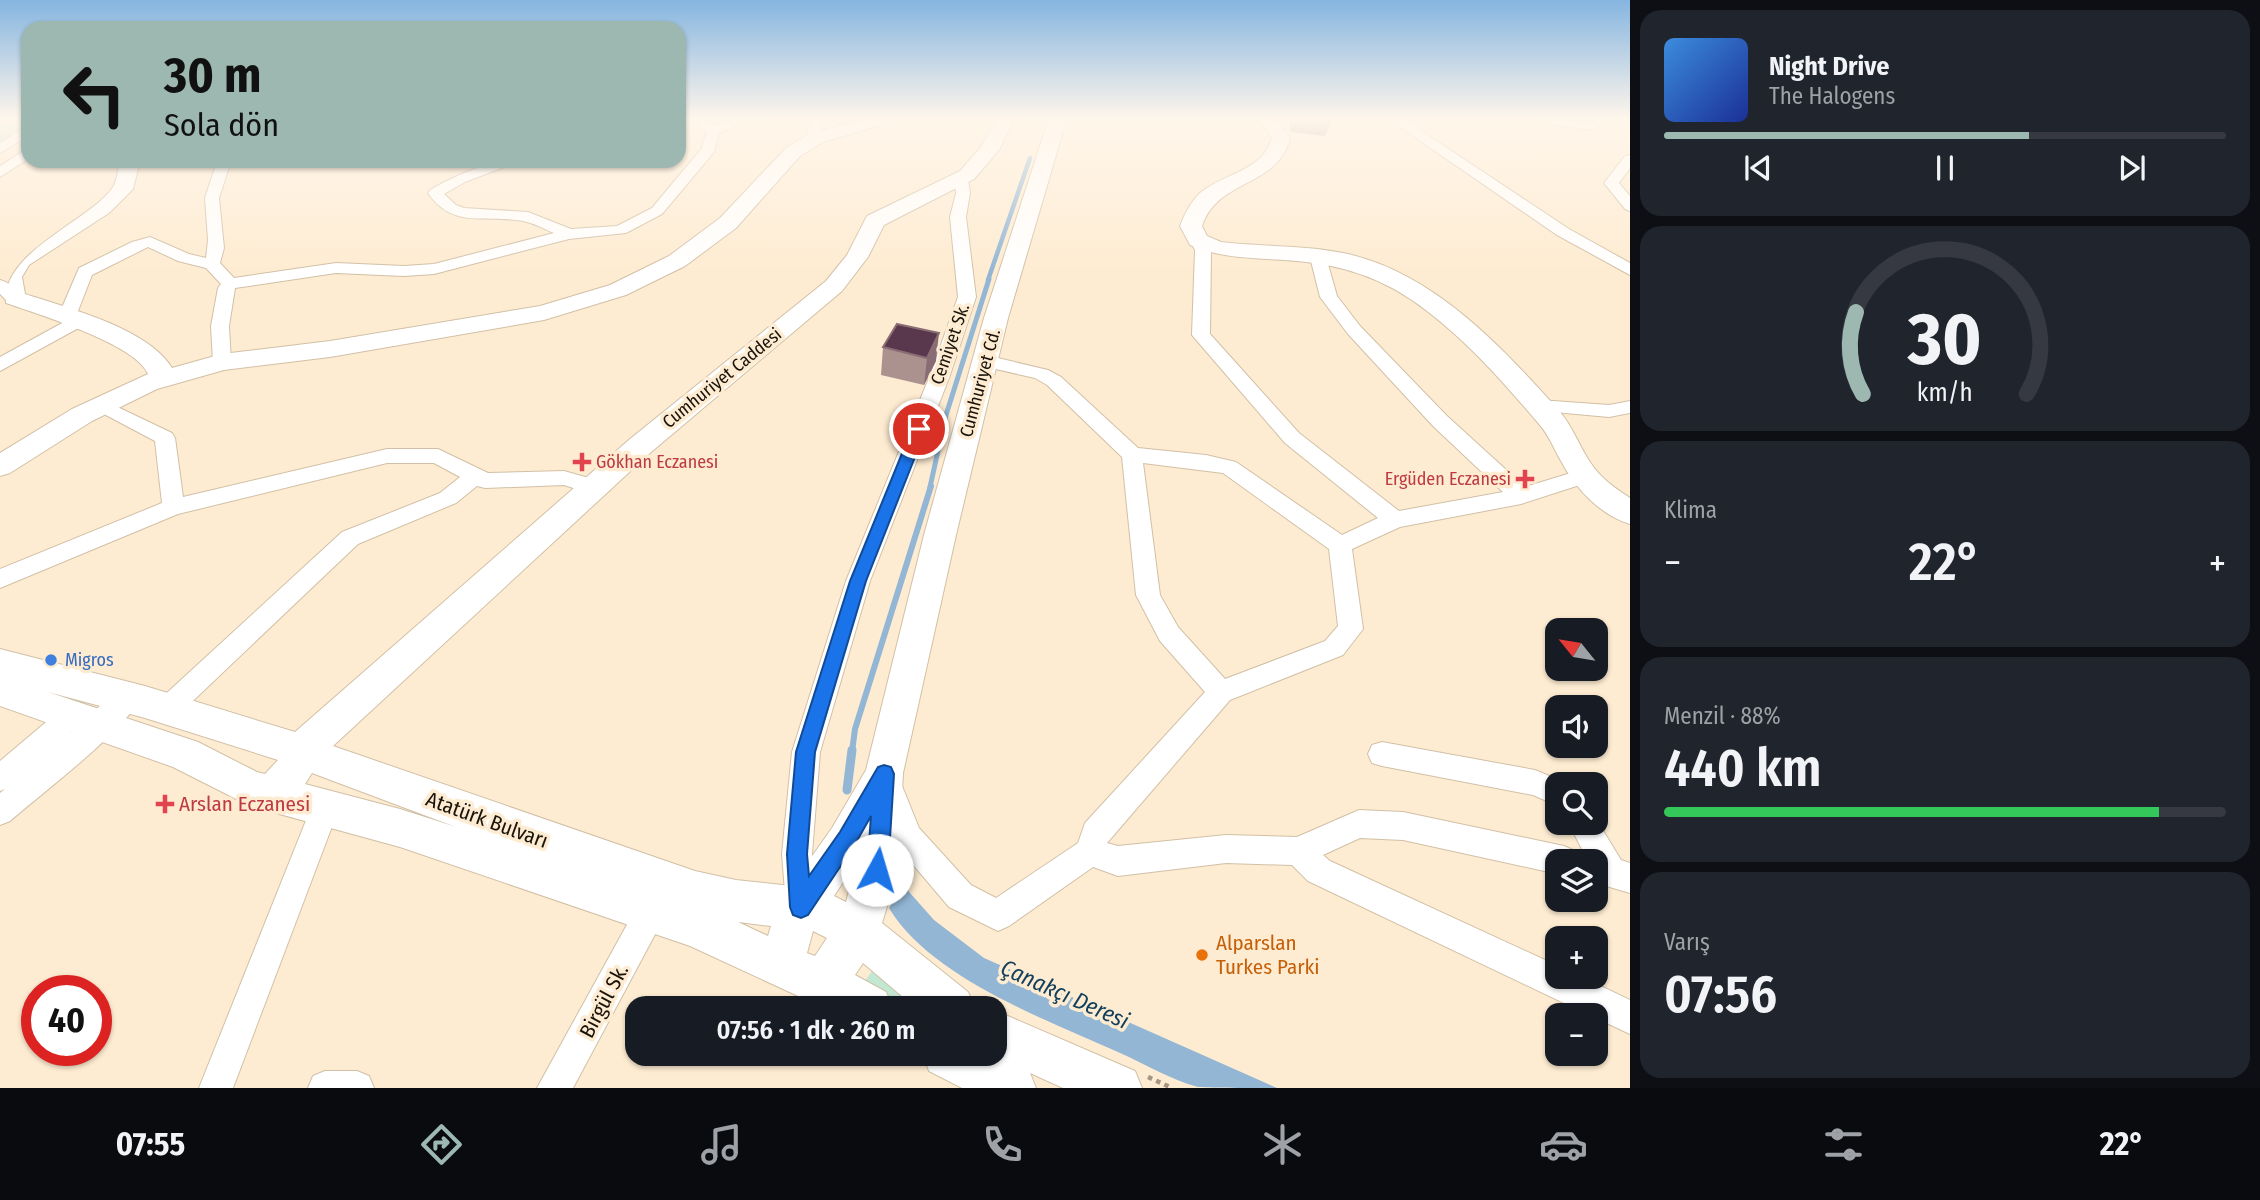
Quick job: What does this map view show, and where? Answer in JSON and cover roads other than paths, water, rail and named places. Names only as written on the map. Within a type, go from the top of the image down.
[{"type":"street","points":[[128,169],[123,189],[103,209],[20,261],[10,277],[7,291],[123,341],[155,360],[156,381]]},
{"type":"street","points":[[212,264],[218,253],[212,196],[223,169]]},
{"type":"street","points":[[490,169],[460,179],[435,193],[440,204],[462,212],[524,216],[569,234]]},
{"type":"street","points":[[222,362],[220,326],[226,288],[230,284],[336,268],[404,271],[434,269],[569,234],[620,230],[657,211],[692,169]]},
{"type":"street","points":[[0,466],[82,415],[156,381],[222,362],[330,349],[544,313],[618,290],[677,261],[728,223],[778,169]]},
{"type":"street","name":"Cumhuriyet Caddesi","points":[[229,776],[240,762],[284,746],[834,286],[857,257],[876,221],[961,179],[974,169]]},
{"type":"street","name":"Cumhuriyet Cd.","points":[[884,774],[940,535],[985,361],[1043,169]]},
{"type":"street","points":[[1258,169],[1214,192],[1196,206],[1191,226],[1203,250],[1201,335],[1292,438],[1395,520]]},
{"type":"street","points":[[1470,169],[1563,232],[1626,264]]},
{"type":"street","points":[[1626,169],[1611,183],[1630,206]]},
{"type":"street","name":"Cemiyet Sk.","points":[[801,907],[797,854],[806,752],[858,581],[939,378],[967,296],[957,217],[963,193],[961,179]]},
{"type":"street","points":[[1198,240],[1216,248],[1348,261],[1375,270],[1446,312],[1459,322],[1561,432],[1584,476],[1599,491],[1630,513]]},
{"type":"street","points":[[0,365],[72,319],[85,272],[138,245],[150,242],[184,258],[212,264],[230,284]]},
{"type":"street","points":[[1318,257],[1329,297],[1354,330],[1440,421],[1521,496]]},
{"type":"street","points":[[884,774],[908,837],[960,897],[998,915],[1090,852],[1095,833],[1221,692],[1334,648],[1351,629],[1340,545],[1229,467],[1206,462],[1132,455],[1054,381],[1041,374],[985,361]]},
{"type":"street","points":[[0,480],[156,381]]},
{"type":"street","points":[[1539,406],[1609,411],[1630,407]]},
{"type":"street","points":[[109,409],[165,438],[173,507]]},
{"type":"street","points":[[1132,455],[1148,595],[1169,634],[1221,692]]},
{"type":"street","points":[[0,579],[173,507],[387,456],[438,456],[485,481],[564,478],[595,487]]},
{"type":"street","points":[[167,709],[351,538],[448,498],[475,476]]},
{"type":"street","points":[[1340,545],[1395,520],[1521,496],[1584,476]]},
{"type":"street","name":"Atatürk Bulvarı","points":[[0,664],[250,788],[400,828],[695,926],[848,996]]},
{"type":"street","name":"Atatürk Bulvarı","points":[[0,691],[101,712],[167,709],[284,746],[695,892],[736,901],[801,907],[834,916],[858,931],[937,996]]},
{"type":"street","points":[[0,778],[101,712]]},
{"type":"street","points":[[0,811],[101,712]]},
{"type":"street","points":[[270,794],[299,763],[284,746]]},
{"type":"street","points":[[1382,754],[1535,783],[1545,787]]},
{"type":"street","points":[[783,966],[788,937],[801,907],[847,839],[884,774]]},
{"type":"street","points":[[824,983],[858,931],[877,870],[884,774]]},
{"type":"street","points":[[216,1088],[325,808]]},
{"type":"street","points":[[1090,852],[1118,861],[1226,849],[1298,851],[1359,824],[1403,826],[1545,857]]},
{"type":"street","points":[[1590,835],[1612,872]]},
{"type":"street","points":[[1298,851],[1319,871],[1630,1017]]},
{"type":"street","name":"Birgül Sk.","points":[[554,1088],[651,912]]},
{"type":"street","points":[[996,1071],[1132,1082]]},
{"type":"street","points":[[325,1088],[357,1088]]},
{"type":"water","name":"Çanakçı Deresi","points":[[903,885],[934,920],[984,958],[1277,1088],[1198,1087],[1188,1084],[1026,1011],[1007,1001],[1007,996],[993,994],[933,956],[908,933],[889,908]]},
{"type":"waterway","points":[[988,280],[1026,169]]},
{"type":"waterway","points":[[930,487],[946,415],[989,279]]},
{"type":"waterway","points":[[852,752],[855,729],[931,486]]},
{"type":"waterway","points":[[847,790],[852,750]]},
{"type":"place","name":"Gökhan Eczanesi","points":[[582,462]]},
{"type":"place","name":"Ergüden Eczanesi","points":[[1525,479]]},
{"type":"place","name":"Migros","points":[[51,660]]},
{"type":"place","name":"Arslan Eczanesi","points":[[165,804]]},
{"type":"place","name":"Alparslan Turkes Parki","points":[[1202,955]]}]
